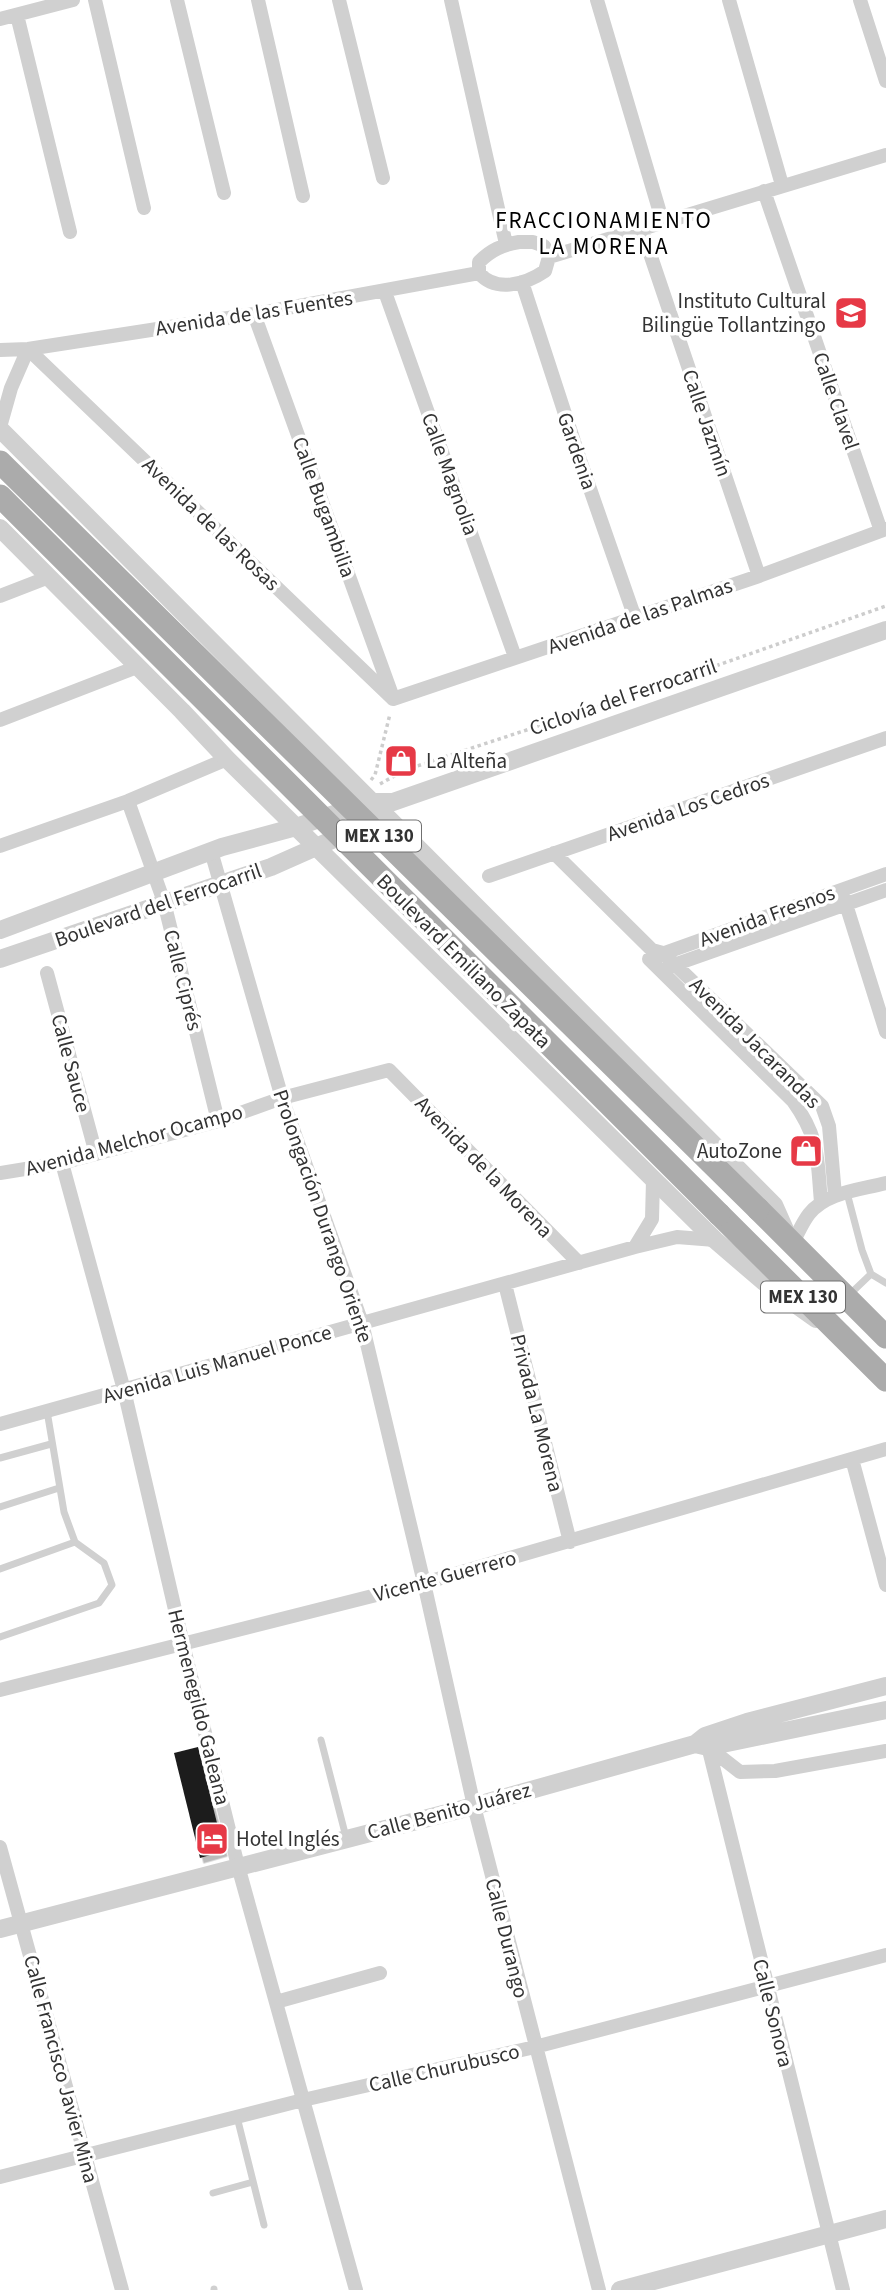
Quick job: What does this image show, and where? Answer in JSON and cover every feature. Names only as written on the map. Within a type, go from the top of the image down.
[{"type":"main road","name":"Boulevard Emiliano Zapata","points":[[0,462],[886,1337]]},
{"type":"main road","name":"Boulevard Emiliano Zapata","points":[[0,496],[886,1380]]},
{"type":"street","points":[[0,19],[73,0]]},
{"type":"street","points":[[95,0],[144,208]]},
{"type":"street","points":[[177,0],[225,192]]},
{"type":"street","points":[[258,0],[303,196]]},
{"type":"street","points":[[339,0],[383,178]]},
{"type":"street","points":[[451,0],[506,244]]},
{"type":"street","points":[[597,0],[663,223]]},
{"type":"street","points":[[729,0],[782,185]]},
{"type":"street","points":[[860,0],[886,81]]},
{"type":"street","points":[[17,15],[70,232]]},
{"type":"street","points":[[550,257],[782,185],[885,157]]},
{"type":"street","name":"Calle Clavel","points":[[764,191],[883,530]]},
{"type":"street","name":"Calle Jazmín","points":[[642,230],[759,576]]},
{"type":"street","points":[[533,242],[544,246],[550,257],[545,271],[522,282],[496,284],[486,281],[479,273],[479,262],[489,251],[506,244],[533,242]]},
{"type":"street","name":"Avenida de las Fuentes","points":[[0,350],[28,349],[254,314],[479,273]]},
{"type":"street","name":"Gardenia","points":[[522,282],[635,618]]},
{"type":"street","name":"Calle Magnolia","points":[[385,292],[515,657]]},
{"type":"street","name":"Calle Bugambilia","points":[[254,314],[393,699]]},
{"type":"street","points":[[28,349],[11,388],[0,428],[365,797]]},
{"type":"street","name":"Avenida de las Rosas","points":[[28,349],[393,699]]},
{"type":"street","name":"Boulevard Emiliano Zapata","points":[[0,528],[315,847],[715,1240],[796,1307],[841,1335]]},
{"type":"street","name":"Avenida de las Palmas","points":[[393,699],[759,576],[883,530]]},
{"type":"street","points":[[0,596],[49,578]]},
{"type":"street","name":"Boulevard del Ferrocarril","points":[[0,959],[271,867],[389,809],[886,630]]},
{"type":"street","points":[[0,720],[137,667]]},
{"type":"street","name":"Avenida Los Cedros","points":[[489,876],[886,738]]},
{"type":"street","points":[[0,846],[128,802],[227,759]]},
{"type":"street","name":"Boulevard del Ferrocarril","points":[[0,930],[211,851],[296,827],[365,797],[389,809]]},
{"type":"street","name":"Calle Ciprés","points":[[128,802],[164,902],[218,1121]]},
{"type":"street","name":"Boulevard Emiliano Zapata","points":[[389,809],[774,1205],[792,1244]]},
{"type":"street","name":"Prolongación Durango Oriente","points":[[211,851],[282,1098],[362,1324],[424,1583]]},
{"type":"street","name":"Avenida Jacarandas","points":[[554,853],[655,954],[675,965],[822,1106],[829,1126],[841,1194]]},
{"type":"street","name":"Avenida Fresnos","points":[[655,954],[886,874]]},
{"type":"street","points":[[841,890],[886,1032]]},
{"type":"street","name":"Avenida Fresnos","points":[[660,970],[886,890]]},
{"type":"street","name":"Avenida Jacarandas","points":[[655,954],[660,970],[793,1101],[807,1121],[816,1141],[821,1202]]},
{"type":"street","name":"Calle Sauce","points":[[47,973],[96,1154]]},
{"type":"street","name":"Avenida Melchor Ocampo","points":[[0,1173],[62,1163],[96,1154],[218,1121],[282,1098],[389,1070]]},
{"type":"street","name":"Avenida de la Morena","points":[[389,1070],[579,1263]]},
{"type":"street","name":"Hermenegildo Galeana","points":[[62,1163],[124,1390],[238,1866],[356,2290]]},
{"type":"street","points":[[635,1247],[652,1219],[653,1180]]},
{"type":"street","points":[[792,1244],[809,1214],[821,1202],[886,1183]]},
{"type":"street","name":"Avenida Luis Manuel Ponce","points":[[0,1424],[635,1247],[677,1237],[715,1240]]},
{"type":"street","name":"Privada La Morena","points":[[505,1284],[570,1542]]},
{"type":"street","name":"Vicente Guerrero","points":[[0,1690],[424,1583],[886,1449]]},
{"type":"street","points":[[852,1459],[886,1585]]},
{"type":"street","name":"Calle Durango","points":[[424,1583],[474,1805],[599,2290]]},
{"type":"street","name":"Calle Benito Juárez","points":[[703,1743],[747,1722],[886,1686]]},
{"type":"street","name":"Calle Benito Juárez","points":[[0,1929],[703,1743],[886,1710]]},
{"type":"street","points":[[703,1743],[740,1772],[775,1771],[886,1751]]},
{"type":"street","name":"Calle Sonora","points":[[703,1743],[843,2290]]},
{"type":"street","name":"Calle Francisco Javier Mina","points":[[0,1847],[122,2290]]},
{"type":"street","name":"Calle Churubusco","points":[[0,2177],[303,2100],[535,2047],[886,1955]]},
{"type":"street","points":[[276,2003],[380,1973]]},
{"type":"street","points":[[620,2290],[886,2219]]},
{"type":"lane","points":[[841,1194],[871,1274],[886,1283]]},
{"type":"lane","points":[[846,1297],[871,1274]]},
{"type":"lane","points":[[0,1637],[99,1603],[112,1585],[104,1563],[75,1542],[64,1512],[47,1411]]},
{"type":"lane","points":[[0,1458],[51,1444]]},
{"type":"lane","points":[[0,1507],[59,1488]]},
{"type":"lane","points":[[0,1569],[75,1542]]},
{"type":"lane","points":[[321,1740],[346,1838]]},
{"type":"lane","points":[[237,2117],[264,2225]]},
{"type":"lane","points":[[213,2193],[253,2182]]},
{"type":"path","name":"Ciclovía del Ferrocarril","points":[[365,797],[405,770],[630,696],[886,606]]},
{"type":"path","points":[[365,797],[375,775],[393,699]]},
{"type":"building","points":[[198,1747],[224,1851],[200,1858],[174,1753]]},
{"type":"place","name":"Instituto Cultural Bilingüe Tollantzingo","points":[[851,313]]},
{"type":"place","name":"La Alteña","points":[[401,761]]},
{"type":"place","name":"AutoZone","points":[[806,1151]]},
{"type":"place","name":"Hotel Inglés","points":[[212,1839]]},
{"type":"district","name":"FRACCIONAMIENTO LA MORENA","points":[[604,233]]}]
